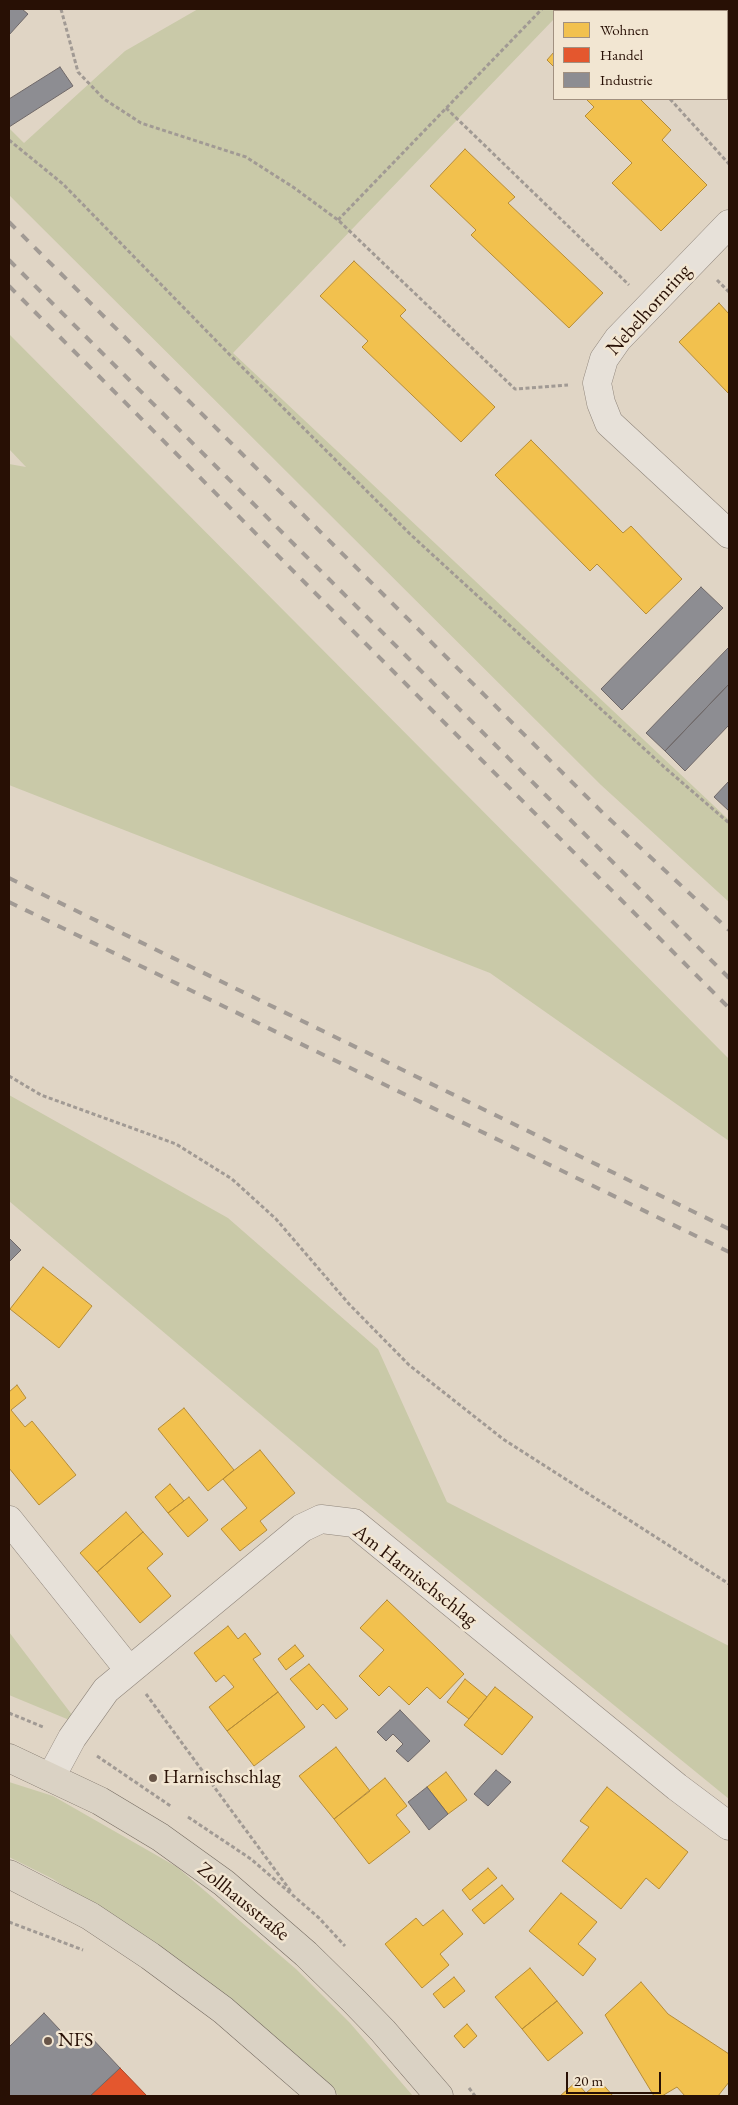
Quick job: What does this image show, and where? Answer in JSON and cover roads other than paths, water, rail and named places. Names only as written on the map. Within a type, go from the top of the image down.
[{"type":"main road","name":"Zollhausstraße","points":[[9,1758],[100,1801],[152,1832],[251,1906],[354,2001],[439,2096]]},
{"type":"main road","points":[[9,1874],[90,1916],[158,1961],[223,2010],[322,2096]]},
{"type":"street","name":"Nebelhornring","points":[[729,224],[618,339],[604,359],[597,383],[601,403],[609,423],[729,534]]},
{"type":"street","name":"Am Harnischschlag","points":[[51,1777],[72,1738],[106,1690],[302,1528],[321,1519],[354,1524],[662,1775],[729,1826]]},
{"type":"street","points":[[9,1520],[129,1670]]},
{"type":"railway","points":[[9,222],[603,813],[729,930]]},
{"type":"railway","points":[[9,260],[729,978]]},
{"type":"railway","points":[[9,286],[729,1008]]},
{"type":"railway","points":[[9,878],[729,1229]]},
{"type":"railway","points":[[9,902],[729,1252]]},
{"type":"place","name":"Harnischschlag","points":[[153,1778]]},
{"type":"place","name":"NFS","points":[[48,2041]]}]
